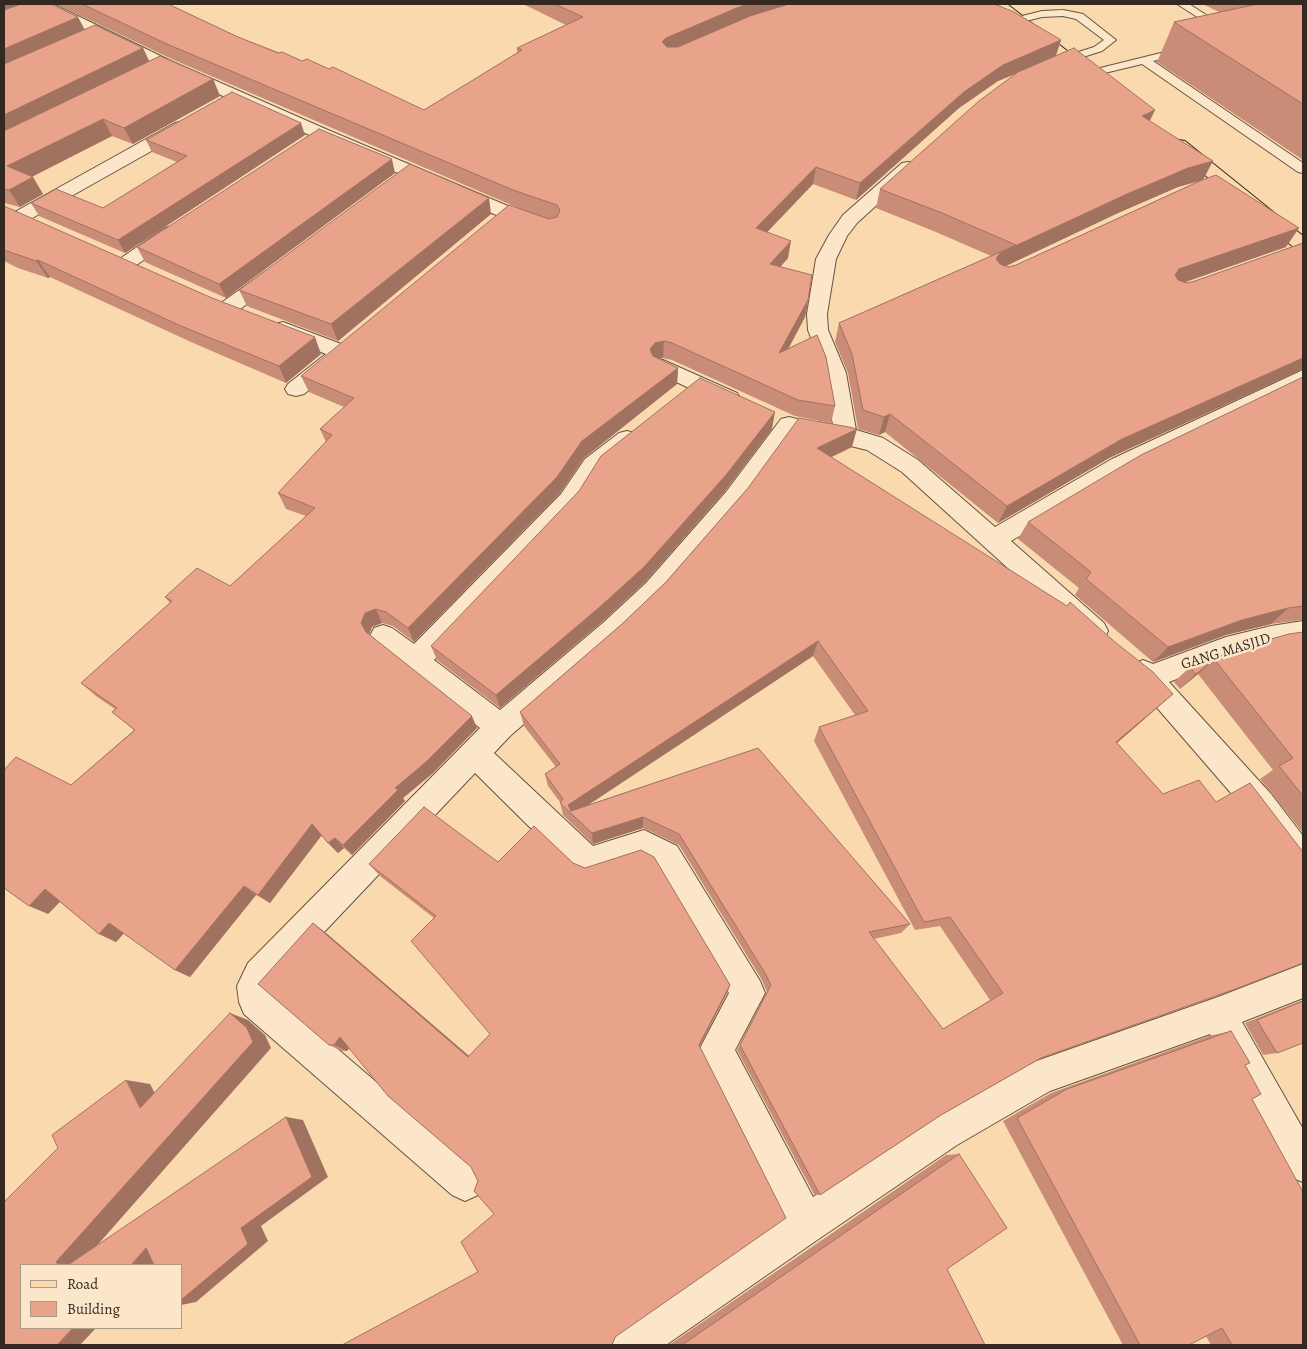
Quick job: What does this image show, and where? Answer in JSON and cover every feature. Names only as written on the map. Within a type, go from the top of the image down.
[{"type":"main road","points":[[998,4],[1018,20],[1059,62],[1088,74],[1103,86]]},
{"type":"main road","points":[[1164,133],[1225,180],[1303,245]]},
{"type":"street","points":[[39,8],[105,33],[167,65],[412,172],[500,219],[551,228]]},
{"type":"street","points":[[88,40],[105,33]]},
{"type":"street","points":[[150,74],[167,65]]},
{"type":"street","points":[[219,106],[237,96]]},
{"type":"street","points":[[21,217],[193,120]]},
{"type":"street","points":[[306,145],[322,134]]},
{"type":"street","points":[[846,435],[835,373],[818,330],[817,314],[826,259],[838,235],[850,219],[922,153]]},
{"type":"street","points":[[396,184],[412,172]]},
{"type":"street","points":[[1201,188],[1225,180]]},
{"type":"street","points":[[125,263],[190,220]]},
{"type":"street","points":[[284,267],[237,312],[349,346],[296,389]]},
{"type":"street","points":[[663,367],[747,406]]},
{"type":"street","points":[[993,540],[1120,465],[1303,377]]},
{"type":"street","points":[[675,401],[697,383]]},
{"type":"street","points":[[465,1182],[256,1002],[254,986],[260,975],[500,727],[613,630],[655,590],[735,498],[781,421],[846,435],[875,444],[910,466],[1131,662],[1260,804],[1303,861]]},
{"type":"street","points":[[415,661],[570,500],[593,465],[645,424]]},
{"type":"street","name":"GANG MASJID","points":[[1131,662],[1226,648],[1271,637],[1303,632]]},
{"type":"street","points":[[384,636],[500,727]]},
{"type":"street","points":[[475,754],[588,863],[644,845],[666,857],[748,993],[716,1050],[806,1224]]},
{"type":"street","points":[[632,1345],[806,1224],[944,1132],[1041,1077],[1218,1014],[1303,981]]},
{"type":"street","points":[[1218,1014],[1303,1164]]},
{"type":"lane","points":[[1182,4],[1206,18]]},
{"type":"lane","points":[[1018,20],[1042,14],[1063,13],[1078,16],[1111,40],[1098,49],[1059,62]]},
{"type":"lane","points":[[1088,74],[1200,46]]},
{"type":"lane","points":[[1143,60],[1303,169]]},
{"type":"building","points":[[21,4],[51,4],[78,17],[4,49],[4,10]]},
{"type":"building","points":[[82,4],[168,4],[238,37],[278,53],[282,52],[302,61],[307,59],[329,69],[333,67],[424,110],[522,50],[517,48],[583,17],[555,4],[748,4],[666,38],[662,42],[667,47],[678,47],[750,16],[789,4],[994,4],[1014,12],[1061,40],[1003,65],[964,92],[860,183],[816,167],[756,228],[791,241],[770,264],[812,275],[808,300],[779,353],[817,335],[826,357],[835,406],[798,400],[672,343],[664,341],[655,343],[650,349],[653,356],[678,368],[582,441],[557,477],[408,628],[386,612],[376,609],[365,613],[361,623],[366,632],[472,716],[426,762],[395,788],[398,790],[343,845],[335,838],[328,843],[312,824],[258,895],[244,886],[175,970],[109,923],[99,934],[45,889],[29,906],[4,888],[4,770],[16,757],[71,785],[135,730],[112,712],[117,708],[81,683],[172,601],[165,597],[197,568],[230,586],[315,508],[278,493],[332,435],[320,429],[354,398],[301,376],[509,205],[549,219],[557,217],[560,210],[557,205],[513,190],[167,44]]},
{"type":"building","points":[[1258,4],[1303,4],[1303,104],[1174,22]]},
{"type":"building","points":[[95,25],[143,48],[4,115],[4,64]]},
{"type":"building","points":[[1074,48],[1155,110],[1142,116],[1213,161],[1188,168],[1127,194],[1000,253],[996,259],[1000,264],[1008,267],[1016,265],[1216,175],[1299,228],[1179,269],[1175,275],[1178,280],[1187,283],[1195,281],[1303,243],[1303,358],[1122,439],[1007,506],[890,414],[884,417],[863,410],[852,354],[839,323],[1016,245],[880,189],[979,101],[1018,72]]},
{"type":"building","points":[[160,56],[213,79],[124,128],[103,119],[7,166],[33,177],[9,190],[4,189],[4,131]]},
{"type":"building","points":[[232,92],[301,123],[118,240],[31,203],[56,189],[103,208],[187,156],[146,140]]},
{"type":"building","points":[[319,129],[392,159],[219,284],[137,247]]},
{"type":"building","points":[[410,164],[489,198],[331,324],[239,290]]},
{"type":"building","points":[[4,206],[212,298],[315,337],[279,366],[181,326],[38,260],[36,261],[4,250]]},
{"type":"building","points":[[1303,377],[1303,606],[1242,620],[1168,647],[1086,579],[1091,572],[1028,522],[1141,455]]},
{"type":"building","points":[[700,378],[775,412],[726,475],[644,567],[496,695],[431,646],[579,491],[601,456]]},
{"type":"building","points":[[799,418],[857,429],[817,448],[1067,606],[1070,602],[1116,643],[1153,672],[1173,694],[1116,742],[1163,794],[1199,780],[1216,802],[1250,783],[1303,852],[1303,963],[1041,1058],[941,1115],[820,1195],[740,1045],[771,985],[679,834],[643,817],[592,833],[560,803],[563,799],[545,774],[560,764],[520,712],[622,624],[666,582],[748,488]],"holes":[[[818,641],[868,711],[819,727],[924,922],[950,917],[1003,993],[943,1029],[869,932],[910,924],[758,748],[571,811],[568,805]]]},
{"type":"building","points":[[1303,632],[1303,796],[1279,766],[1293,758],[1214,659],[1196,674],[1190,667],[1246,646]]},
{"type":"building","points":[[424,807],[498,862],[534,826],[573,863],[585,868],[641,850],[654,857],[730,985],[699,1045],[786,1218],[615,1337],[612,1345],[342,1345],[478,1272],[461,1242],[494,1214],[474,1191],[478,1181],[471,1167],[388,1096],[340,1037],[334,1045],[329,1045],[258,984],[313,923],[468,1057],[490,1034],[411,941],[436,916],[369,864]]},
{"type":"building","points":[[1303,1001],[1303,1043],[1277,1053],[1257,1020]]},
{"type":"building","points":[[230,1013],[247,1028],[253,1042],[56,1262],[58,1264],[20,1264],[20,1329],[72,1329],[57,1345],[4,1345],[4,1202],[58,1148],[52,1135],[126,1080],[140,1108]]},
{"type":"building","points":[[1231,1031],[1250,1063],[1245,1065],[1261,1094],[1252,1099],[1303,1192],[1303,1345],[1232,1345],[1222,1328],[1189,1345],[1140,1345],[1017,1118],[1067,1089]]},
{"type":"building","points":[[286,1117],[312,1177],[241,1228],[248,1244],[182,1299],[182,1264],[154,1264],[146,1248],[132,1264],[69,1264]]},
{"type":"building","points":[[959,1154],[1007,1228],[947,1269],[985,1345],[682,1345]]}]
